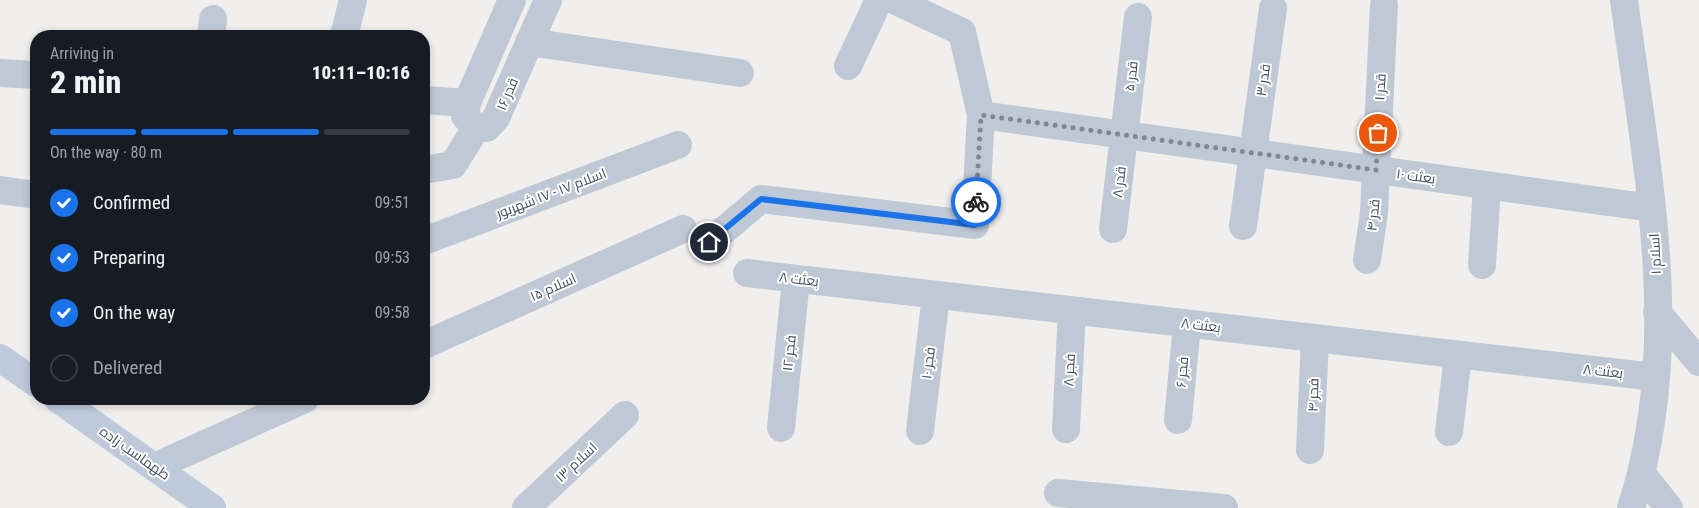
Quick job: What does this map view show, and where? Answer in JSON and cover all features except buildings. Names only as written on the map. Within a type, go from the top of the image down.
[{"type":"main road","points":[[1,358],[30,379]]},
{"type":"main road","name":"طهماسب زاده","points":[[74,405],[154,467],[212,508]]},
{"type":"street","points":[[346,30],[353,0]]},
{"type":"street","points":[[430,169],[453,165],[476,128],[465,116],[467,103],[512,0]]},
{"type":"street","name":"قدر ۱۶","points":[[476,128],[487,128],[496,118],[548,0]]},
{"type":"street","points":[[848,66],[879,0]]},
{"type":"street","points":[[709,242],[761,199],[975,225],[981,115],[962,32],[894,0]]},
{"type":"street","name":"اسلام ۱","points":[[1624,0],[1652,208],[1656,258],[1657,312],[1650,442],[1632,508]]},
{"type":"street","name":"قدر ۱","points":[[1376,170],[1384,5]]},
{"type":"street","name":"قدر ۳","points":[[1243,226],[1273,8]]},
{"type":"street","name":"قدر ۵","points":[[1124,135],[1138,17]]},
{"type":"street","points":[[529,42],[740,73]]},
{"type":"street","points":[[0,73],[30,75]]},
{"type":"street","points":[[430,100],[467,103]]},
{"type":"street","name":"بعثت ۱۰","points":[[981,115],[1652,208]]},
{"type":"street","name":"قدر ۸","points":[[1113,229],[1124,135]]},
{"type":"street","name":"اسلام ۱۷ - ۱۷ شهریور","points":[[430,239],[678,145]]},
{"type":"street","name":"قدر ۴","points":[[1367,260],[1374,213],[1376,170]]},
{"type":"street","points":[[1482,265],[1487,186]]},
{"type":"street","points":[[0,190],[30,194]]},
{"type":"street","name":"اسلام ۱۵","points":[[430,342],[683,228]]},
{"type":"street","name":"بعثت ۸","points":[[747,273],[1655,377]]},
{"type":"street","name":"فجر ۱۲","points":[[781,428],[796,279]]},
{"type":"street","name":"فجر ۱۰","points":[[920,431],[936,295]]},
{"type":"street","name":"فجر ۸","points":[[1066,429],[1072,311]]},
{"type":"street","points":[[1657,312],[1699,362]]},
{"type":"street","name":"فجر ۶","points":[[1178,420],[1187,324]]},
{"type":"street","name":"فجر ۴","points":[[1310,450],[1315,339]]},
{"type":"street","points":[[1448,432],[1458,355]]},
{"type":"street","points":[[154,467],[291,405]]},
{"type":"street","name":"اسلام ۱۳","points":[[526,508],[625,415]]},
{"type":"street","points":[[1642,474],[1669,508]]},
{"type":"street","points":[[1058,493],[1224,508]]},
{"type":"way so far","points":[[976,202],[981,115],[1376,170],[1378,133]]},
{"type":"route","points":[[709,242],[761,199],[975,225],[976,202]]}]
